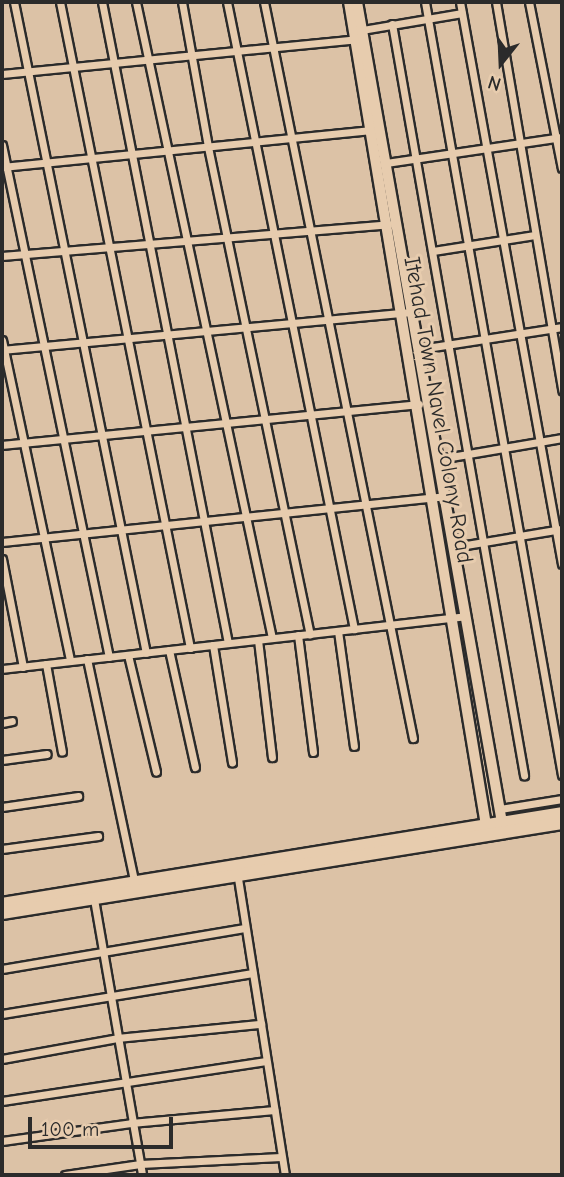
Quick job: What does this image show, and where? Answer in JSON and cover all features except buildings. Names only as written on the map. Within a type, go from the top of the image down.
[{"type":"main road","points":[[503,828],[562,813]]},
{"type":"main road","points":[[2,904],[135,887],[487,830],[562,823]]},
{"type":"main road","points":[[2,913],[94,899],[135,887]]},
{"type":"street","points":[[14,2],[146,653]]},
{"type":"street","points":[[60,2],[190,648]]},
{"type":"street","points":[[102,2],[228,643]]},
{"type":"street","points":[[136,2],[146,62],[272,638]]},
{"type":"street","points":[[182,2],[208,147],[310,634]]},
{"type":"street","points":[[227,2],[354,629]]},
{"type":"street","points":[[264,2],[414,738]]},
{"type":"street","name":"Itehad Town Navel Colony Road","points":[[349,2],[360,36]]},
{"type":"street","name":"Itehad Town Navel Colony Road","points":[[357,2],[375,130],[384,224],[418,404],[487,830]]},
{"type":"street","points":[[425,2],[482,339],[562,775]]},
{"type":"street","points":[[460,2],[519,334],[559,529],[562,564]]},
{"type":"street","points":[[496,2],[562,390]]},
{"type":"street","points":[[529,2],[560,138],[562,168]]},
{"type":"street","points":[[2,74],[274,51],[360,36],[392,24],[462,13]]},
{"type":"street","points":[[392,24],[524,775]]},
{"type":"street","points":[[4,167],[375,130]]},
{"type":"street","name":"Itehad Town Navel Colony Road","points":[[375,130],[386,163],[503,828]]},
{"type":"street","points":[[386,163],[560,138]]},
{"type":"street","points":[[2,145],[4,167],[25,254],[109,657]]},
{"type":"street","points":[[2,256],[397,223]]},
{"type":"street","points":[[433,251],[535,235]]},
{"type":"street","points":[[3,350],[413,312]]},
{"type":"street","points":[[420,349],[562,327]]},
{"type":"street","points":[[2,340],[70,661]]},
{"type":"street","points":[[2,445],[430,403]]},
{"type":"street","points":[[439,459],[562,438]]},
{"type":"street","points":[[2,542],[445,496]]},
{"type":"street","points":[[454,547],[559,529]]},
{"type":"street","points":[[2,559],[23,667]]},
{"type":"street","points":[[2,669],[466,616]]},
{"type":"street","points":[[338,631],[354,746]]},
{"type":"street","points":[[298,635],[313,752]]},
{"type":"street","points":[[258,640],[272,757]]},
{"type":"street","points":[[213,645],[232,762]]},
{"type":"street","points":[[169,650],[195,767]]},
{"type":"street","points":[[128,655],[156,772]]},
{"type":"street","points":[[86,659],[135,887]]},
{"type":"street","points":[[46,664],[62,751]]},
{"type":"street","points":[[2,723],[12,721]]},
{"type":"street","points":[[2,760],[47,754]]},
{"type":"street","points":[[2,807],[78,796]]},
{"type":"street","points":[[500,809],[562,799]]},
{"type":"street","points":[[2,849],[98,836]]},
{"type":"street","points":[[237,870],[285,1175]]},
{"type":"street","points":[[94,899],[123,1081],[142,1175]]},
{"type":"street","points":[[2,969],[245,929]]},
{"type":"street","points":[[2,1014],[253,973]]},
{"type":"street","points":[[2,1059],[117,1038],[261,1024]]},
{"type":"street","points":[[2,1101],[266,1061]]},
{"type":"street","points":[[2,1141],[131,1122],[274,1110]]},
{"type":"street","points":[[65,1175],[140,1164],[281,1157]]}]
